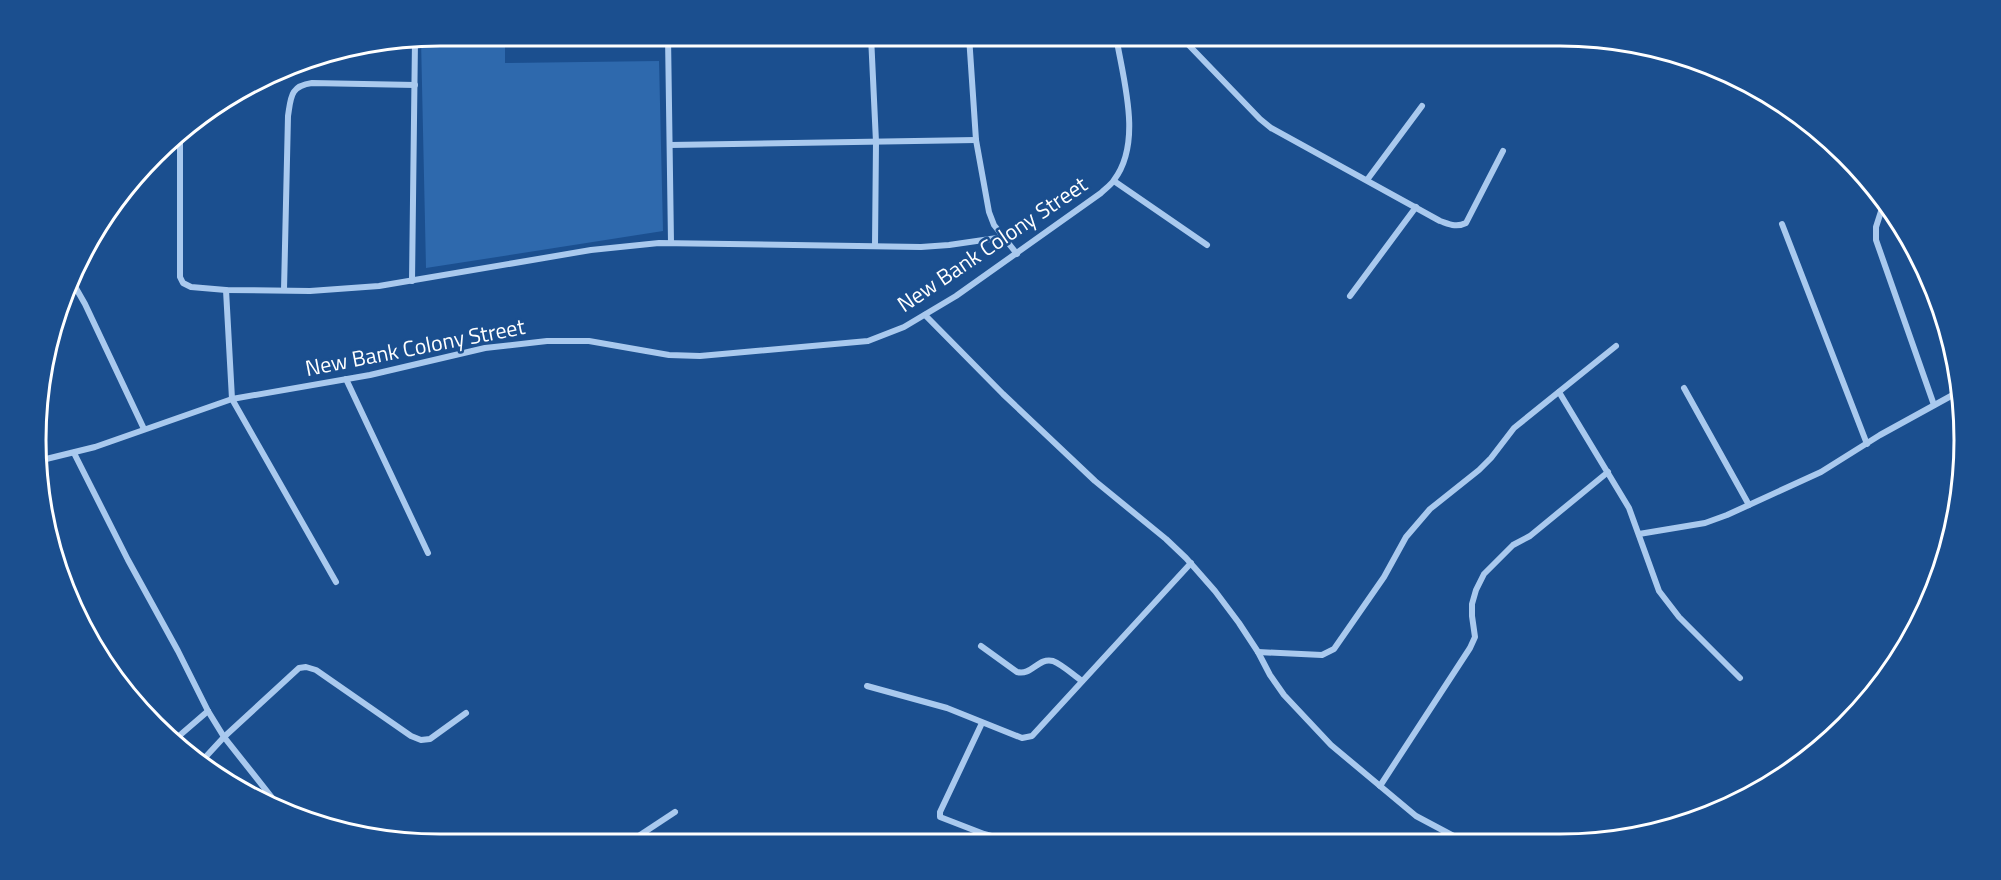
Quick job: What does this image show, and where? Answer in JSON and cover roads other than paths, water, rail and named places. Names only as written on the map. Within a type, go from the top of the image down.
[{"type":"street","points":[[668,46],[671,243]]},
{"type":"street","points":[[871,46],[876,142],[874,245]]},
{"type":"street","points":[[970,46],[976,140],[989,212],[994,225],[1017,254]]},
{"type":"street","name":"New Bank Colony Street","points":[[47,459],[95,447],[232,399],[346,379],[485,348],[547,341],[590,341],[669,356],[700,356],[854,343],[881,338],[925,315],[1017,254],[1114,181],[1128,151],[1129,117],[1118,46]]},
{"type":"street","points":[[1190,46],[1271,128],[1451,225],[1460,226],[1466,223],[1503,151]]},
{"type":"street","points":[[412,280],[415,47]]},
{"type":"street","points":[[284,290],[288,116],[290,99],[294,90],[301,85],[312,83],[415,85]]},
{"type":"street","points":[[1367,180],[1422,106]]},
{"type":"street","points":[[670,145],[976,140]]},
{"type":"street","points":[[180,145],[180,277],[183,283],[192,287],[226,290],[310,291],[379,286],[591,250],[671,243],[930,246],[1004,237]]},
{"type":"street","points":[[1114,181],[1207,244]]},
{"type":"street","points":[[1350,296],[1416,207]]},
{"type":"street","points":[[1881,211],[1876,227],[1876,240],[1934,405]]},
{"type":"street","points":[[1782,224],[1867,444]]},
{"type":"street","points":[[76,288],[86,304],[144,429]]},
{"type":"street","points":[[226,290],[232,399],[336,582]]},
{"type":"street","points":[[925,315],[1095,482],[1166,539],[1191,563],[1215,591],[1258,652],[1284,695],[1331,745],[1416,816],[1450,834]]},
{"type":"street","points":[[1258,652],[1322,655],[1334,649],[1384,577],[1406,537],[1430,509],[1485,464],[1514,428],[1616,346]]},
{"type":"street","points":[[346,379],[428,553]]},
{"type":"street","points":[[1684,388],[1749,505]]},
{"type":"street","points":[[1559,392],[1629,508],[1659,591],[1669,605],[1740,678]]},
{"type":"street","points":[[1639,534],[1705,523],[1749,505],[1821,472],[1952,395]]},
{"type":"street","points":[[74,453],[208,711],[224,737],[270,795]]},
{"type":"street","points":[[1380,786],[1470,648],[1475,637],[1472,604],[1484,574],[1513,545],[1530,536],[1608,472]]},
{"type":"street","points":[[867,686],[947,708],[1022,738],[1032,736],[1191,563]]},
{"type":"street","points":[[981,646],[1017,672],[1023,674],[1048,660],[1082,681]]},
{"type":"street","points":[[206,756],[299,668],[306,667],[316,670],[411,736],[421,740],[429,739],[466,713]]},
{"type":"street","points":[[180,735],[208,711]]},
{"type":"street","points":[[982,723],[948,792],[940,817],[984,834]]},
{"type":"street","points":[[642,834],[675,812]]}]
